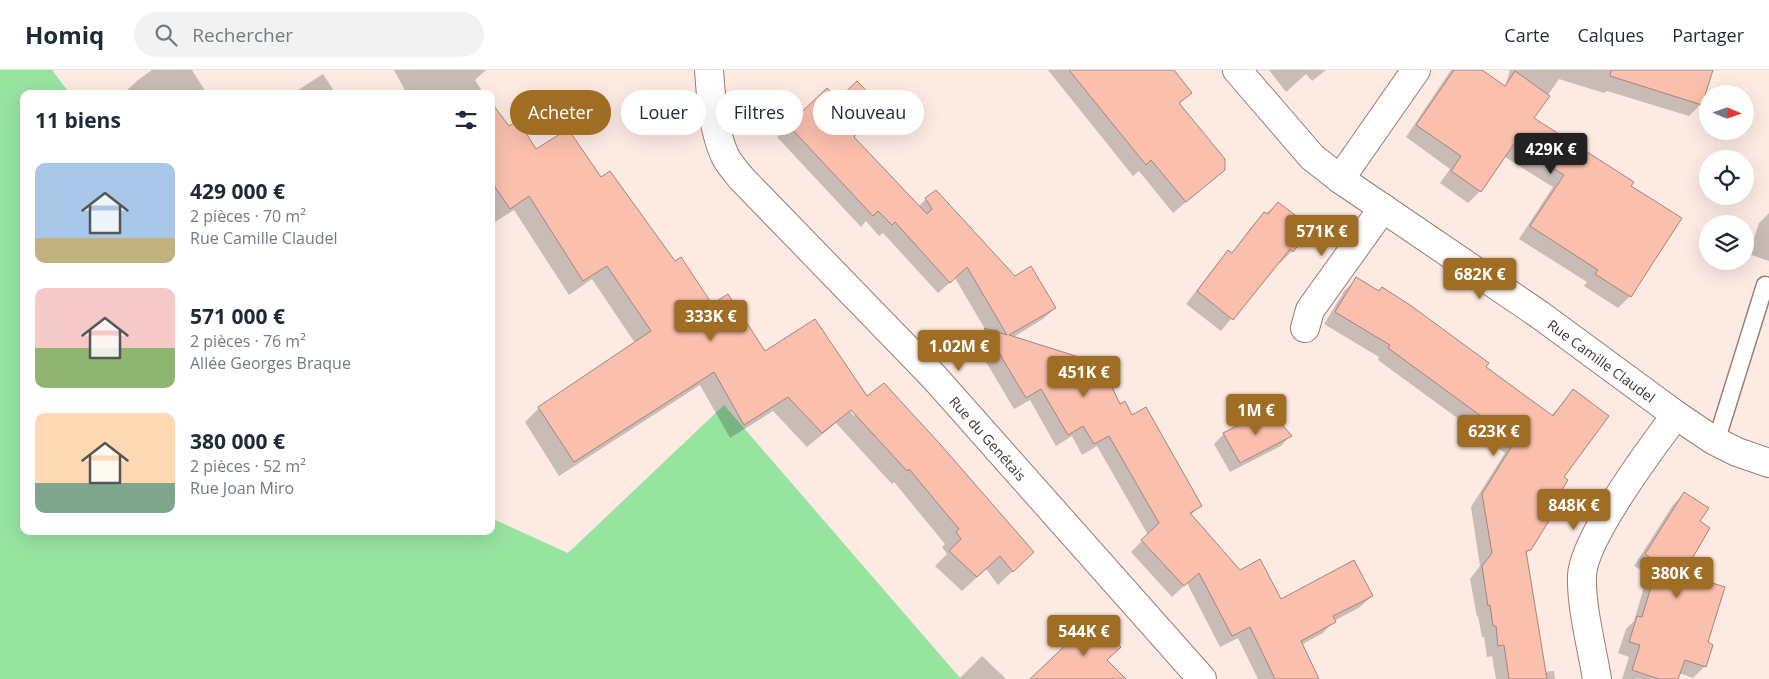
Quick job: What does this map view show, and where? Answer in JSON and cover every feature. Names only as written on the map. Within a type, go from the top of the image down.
[{"type":"street","name":"Rue du Genétais","points":[[709,70],[713,115],[718,135],[726,158],[742,179],[935,378],[1202,679]]},
{"type":"street","name":"Rue Camille Claudel","points":[[1237,70],[1312,157],[1340,179],[1540,315],[1676,415],[1716,442],[1737,452],[1769,462]]},
{"type":"street","points":[[1340,179],[1416,70]]},
{"type":"street","points":[[1305,328],[1310,310],[1383,208]]},
{"type":"street","points":[[1597,679],[1582,576],[1585,562],[1591,544],[1639,466],[1676,415]]},
{"type":"lane","points":[[1716,442],[1765,285]]},
{"type":"green space","points":[[0,70],[52,70],[67,90],[20,90],[20,535],[495,535],[495,520],[568,553],[724,405],[961,679],[0,679]]},
{"type":"building","points":[[1069,70],[1174,70],[1192,93],[1179,103],[1225,159],[1225,170],[1186,202],[1151,160],[1146,165]]},
{"type":"building","points":[[1454,70],[1482,70],[1505,86],[1515,71],[1550,96],[1534,118],[1634,182],[1631,186],[1682,218],[1631,297],[1595,274],[1598,270],[1530,226],[1564,175],[1514,144],[1481,192],[1451,171],[1461,156],[1416,125]]},
{"type":"building","points":[[1611,70],[1713,70],[1708,85],[1699,85],[1699,104],[1610,76]]},
{"type":"building","points":[[857,81],[866,90],[848,90]]},
{"type":"building","points":[[813,101],[813,135],[856,135],[854,137],[927,214],[932,209],[925,198],[936,190],[1015,276],[1031,266],[1056,308],[1009,335],[1101,364],[1120,404],[1125,401],[1132,415],[1146,407],[1202,506],[1190,513],[1240,570],[1260,559],[1281,599],[1354,560],[1373,596],[1333,616],[1336,622],[1301,641],[1319,679],[1275,679],[1250,627],[1232,636],[1199,573],[1184,586],[1141,540],[1159,523],[1109,436],[1094,444],[1083,426],[1068,435],[1041,389],[1026,398],[984,328],[1007,335],[967,267],[950,283],[895,222],[892,225],[878,211],[873,216],[797,135],[803,135],[803,111]]},
{"type":"building","points":[[495,107],[510,125],[510,135],[527,135],[536,149],[558,135],[572,135],[601,177],[610,171],[675,261],[681,257],[712,304],[728,294],[765,351],[815,319],[867,396],[884,383],[1034,552],[1013,572],[1000,556],[977,577],[949,551],[961,539],[956,532],[959,529],[909,469],[907,471],[851,410],[822,433],[788,397],[744,425],[714,372],[574,462],[538,407],[651,331],[607,266],[583,281],[529,196],[510,209],[495,187]]},
{"type":"building","points":[[1278,202],[1312,228],[1293,252],[1290,249],[1233,320],[1197,291],[1228,250],[1232,253],[1264,212],[1268,214]]},
{"type":"building","points":[[1356,277],[1379,291],[1382,287],[1410,305],[1489,363],[1486,367],[1553,416],[1573,389],[1609,416],[1564,477],[1568,480],[1546,516],[1550,519],[1531,550],[1526,551],[1547,679],[1509,679],[1504,645],[1498,646],[1496,626],[1493,626],[1490,605],[1488,606],[1482,566],[1492,553],[1482,494],[1515,441],[1388,348],[1390,345],[1335,312]]},
{"type":"building","points":[[1269,410],[1292,436],[1240,463],[1223,433]]},
{"type":"building","points":[[1684,492],[1709,508],[1700,521],[1710,528],[1683,574],[1725,587],[1708,642],[1713,645],[1706,667],[1685,660],[1678,679],[1659,679],[1632,670],[1640,645],[1629,642],[1637,616],[1642,617],[1658,563],[1645,554]]},
{"type":"building","points":[[1093,619],[1121,647],[1107,660],[1126,679],[1030,679]]}]
